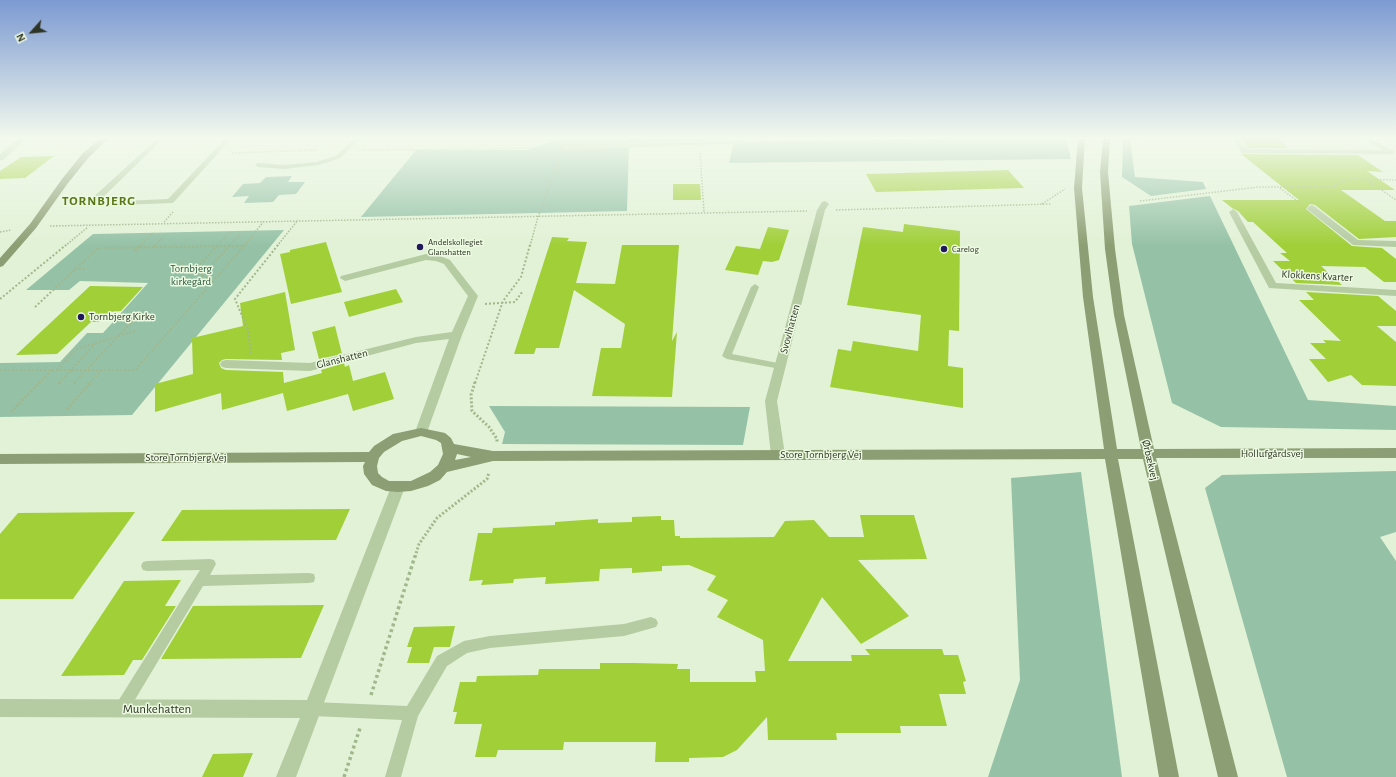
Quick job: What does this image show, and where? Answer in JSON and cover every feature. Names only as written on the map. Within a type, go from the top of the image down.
[{"type":"main road","points":[[0,264],[33,226],[70,174]]},
{"type":"main road","points":[[1079,174],[1078,188],[1088,297],[1110,455],[1168,777]]},
{"type":"main road","name":"Ørbækvej","points":[[1104,174],[1110,249],[1119,315],[1148,455],[1228,777]]},
{"type":"main road","points":[[421,432],[440,436],[446,441],[449,448],[448,461],[435,476],[411,486],[386,486],[377,481],[371,474],[370,466],[373,457],[379,449],[398,437],[421,432]]},
{"type":"main road","name":"Store Tornbjerg Vej","points":[[449,448],[493,456],[1148,455]]},
{"type":"main road","name":"Hollufgårdsvej","points":[[1148,455],[1396,453]]},
{"type":"main road","name":"Store Tornbjerg Vej","points":[[443,468],[493,456]]},
{"type":"main road","name":"Store Tornbjerg Vej","points":[[0,459],[373,457]]},
{"type":"street","name":"Svovlhatten","points":[[778,455],[771,401],[823,207]]},
{"type":"street","points":[[1311,208],[1356,243],[1396,244]]},
{"type":"street","name":"Klokkens Kvarter","points":[[1233,212],[1273,286],[1396,293]]},
{"type":"street","points":[[345,278],[426,257],[438,258],[447,262],[473,296],[456,335],[421,432]]},
{"type":"street","name":"Glanshatten","points":[[226,364],[310,367],[416,340],[456,335]]},
{"type":"street","points":[[286,777],[398,487]]},
{"type":"street","name":"Munkehatten","points":[[0,708],[313,709]]},
{"type":"lane","points":[[123,174],[91,204],[170,201],[195,174]]},
{"type":"lane","points":[[755,287],[727,356],[780,366]]},
{"type":"lane","points":[[122,708],[210,564],[147,566]]},
{"type":"lane","points":[[200,581],[309,578]]},
{"type":"lane","points":[[393,777],[411,713],[442,660],[464,647],[490,642],[624,630],[651,623]]},
{"type":"lane","points":[[313,709],[411,713]]},
{"type":"path","points":[[344,777],[419,544],[437,518],[487,479],[497,439],[489,427],[472,411],[471,395],[502,303],[521,277],[538,217],[553,174]]},
{"type":"path","points":[[702,174],[704,212]]},
{"type":"path","points":[[1366,179],[1396,200]]},
{"type":"path","points":[[1140,201],[1259,187],[1322,188],[1333,186],[1344,180],[1396,180]]},
{"type":"path","points":[[1042,204],[1065,189],[1066,182]]},
{"type":"path","points":[[1280,188],[1301,204],[1311,208]]},
{"type":"path","points":[[0,232],[33,226],[88,226],[298,220],[538,217],[823,207],[1051,204]]},
{"type":"path","points":[[252,365],[248,330],[235,298],[298,220]]},
{"type":"path","points":[[0,370],[135,370],[213,282],[264,221]]},
{"type":"path","points":[[0,299],[88,226]]},
{"type":"path","points":[[181,285],[230,232]]},
{"type":"path","points":[[194,285],[241,232]]},
{"type":"path","points":[[135,251],[153,233]]},
{"type":"path","points":[[153,247],[167,234]]},
{"type":"path","points":[[35,307],[98,248],[244,246]]},
{"type":"path","points":[[178,261],[213,282]]},
{"type":"path","points":[[74,269],[86,270]]},
{"type":"path","points":[[469,306],[515,302],[522,292]]},
{"type":"path","points":[[74,383],[145,308]]},
{"type":"path","points":[[57,370],[77,349],[138,330]]},
{"type":"path","points":[[58,384],[96,343]]},
{"type":"path","points":[[11,412],[52,370]]},
{"type":"path","points":[[67,409],[102,370]]},
{"type":"green space","points":[[396,174],[628,174],[627,211],[361,217]]},
{"type":"green space","points":[[1122,174],[1135,174],[1135,177],[1203,182],[1206,189],[1151,196],[1122,177]]},
{"type":"green space","points":[[292,176],[288,182],[305,182],[296,194],[279,195],[273,202],[244,203],[249,196],[232,197],[243,184],[260,183],[266,177]]},
{"type":"green space","points":[[1210,196],[1308,400],[1396,406],[1396,430],[1221,427],[1172,403],[1132,244],[1129,206]]},
{"type":"green space","name":"Tornbjerg kirkegård","points":[[284,230],[132,415],[0,417],[0,363],[60,362],[87,333],[103,333],[148,283],[80,281],[69,290],[26,290],[93,234]]},
{"type":"green space","points":[[489,406],[750,407],[743,445],[502,444],[505,432]]},
{"type":"green space","points":[[1396,471],[1396,532],[1380,537],[1396,561],[1396,777],[1287,777],[1205,488],[1222,475]]},
{"type":"green space","points":[[1081,472],[1122,777],[988,777],[1020,680],[1011,478]]},
{"type":"building","points":[[0,174],[30,174],[25,178],[0,179]]},
{"type":"building","points":[[866,174],[1012,174],[1024,188],[876,192]]},
{"type":"building","points":[[1267,174],[1372,174],[1395,190],[1341,190],[1385,221],[1396,221],[1396,237],[1359,239],[1315,205],[1310,204],[1306,209],[1352,246],[1382,248],[1396,259],[1396,282],[1384,282],[1365,267],[1321,266],[1342,285],[1296,283],[1273,261],[1290,261],[1280,253],[1287,253],[1253,222],[1248,222],[1238,211],[1222,200],[1299,200]]},
{"type":"building","points":[[673,184],[700,184],[701,200],[673,200]]},
{"type":"building","points":[[904,224],[960,231],[959,331],[949,330],[948,366],[963,368],[963,408],[830,387],[838,349],[851,351],[853,341],[918,351],[921,315],[847,305],[863,227],[903,232]]},
{"type":"building","points":[[768,227],[789,230],[779,260],[772,262],[763,261],[758,275],[725,270],[736,246],[760,249]]},
{"type":"building","points":[[552,237],[569,238],[567,241],[587,242],[576,283],[615,284],[622,245],[679,245],[672,341],[677,332],[672,397],[592,396],[601,348],[621,348],[625,324],[574,290],[559,348],[536,348],[534,354],[514,354]]},
{"type":"building","points":[[326,242],[342,292],[291,304],[280,254],[290,252],[290,250]]},
{"type":"building","name":"Tornbjerg Kirke","points":[[90,286],[143,287],[121,311],[110,312],[98,322],[91,322],[57,354],[16,355]]},
{"type":"building","points":[[396,289],[403,302],[349,317],[344,302]]},
{"type":"building","points":[[285,292],[295,350],[281,353],[282,360],[226,359],[219,363],[221,368],[226,370],[283,372],[284,383],[322,373],[321,370],[344,363],[345,367],[349,365],[353,381],[385,372],[394,399],[353,411],[348,394],[287,411],[283,393],[222,410],[221,393],[155,412],[155,384],[193,374],[192,338],[243,326],[240,303]]},
{"type":"building","points":[[1306,292],[1378,296],[1396,311],[1396,326],[1377,326],[1396,342],[1396,386],[1362,385],[1351,375],[1328,382],[1309,359],[1326,359],[1310,343],[1326,343],[1323,340],[1341,341],[1299,300],[1314,300]]},
{"type":"building","points":[[335,326],[342,354],[319,359],[312,332]]},
{"type":"building","points":[[350,509],[336,540],[161,541],[182,510]]},
{"type":"building","points":[[135,512],[73,599],[0,599],[0,534],[18,513]]},
{"type":"building","points":[[860,515],[914,515],[927,559],[858,560],[909,616],[861,644],[822,597],[788,661],[852,661],[851,655],[870,655],[865,649],[942,649],[944,655],[958,655],[966,681],[963,682],[966,694],[939,694],[947,726],[900,726],[901,733],[836,733],[837,740],[768,740],[767,717],[737,750],[723,757],[689,758],[689,762],[655,762],[656,742],[564,742],[563,750],[498,750],[496,757],[475,757],[482,724],[454,724],[457,712],[453,712],[460,682],[476,682],[477,676],[538,675],[539,669],[600,669],[600,663],[678,664],[677,669],[690,669],[690,682],[756,682],[755,671],[765,671],[763,640],[717,617],[728,600],[707,590],[716,576],[689,565],[662,566],[662,571],[632,573],[632,568],[600,569],[599,581],[545,584],[546,577],[514,579],[513,583],[481,585],[483,580],[469,581],[478,533],[492,533],[493,528],[555,525],[555,522],[598,519],[598,523],[632,522],[632,517],[661,516],[661,520],[674,520],[675,536],[680,536],[680,538],[774,537],[785,521],[814,520],[829,537],[864,537]]},
{"type":"building","points":[[181,580],[165,606],[176,606],[142,660],[133,660],[124,675],[61,676],[124,581]]},
{"type":"building","points":[[324,605],[301,658],[161,659],[193,606]]},
{"type":"building","points":[[455,626],[450,647],[434,647],[429,663],[407,663],[412,647],[407,647],[414,627]]},
{"type":"building","points":[[253,753],[243,777],[202,777],[213,754]]},
{"type":"place","name":"Andelskollegiet Glanshatten","points":[[420,247]]},
{"type":"place","name":"Carelog","points":[[944,249]]},
{"type":"place","name":"Tornbjerg Kirke","points":[[81,317]]},
{"type":"district","name":"TORNBJERG","points":[[99,201]]}]
